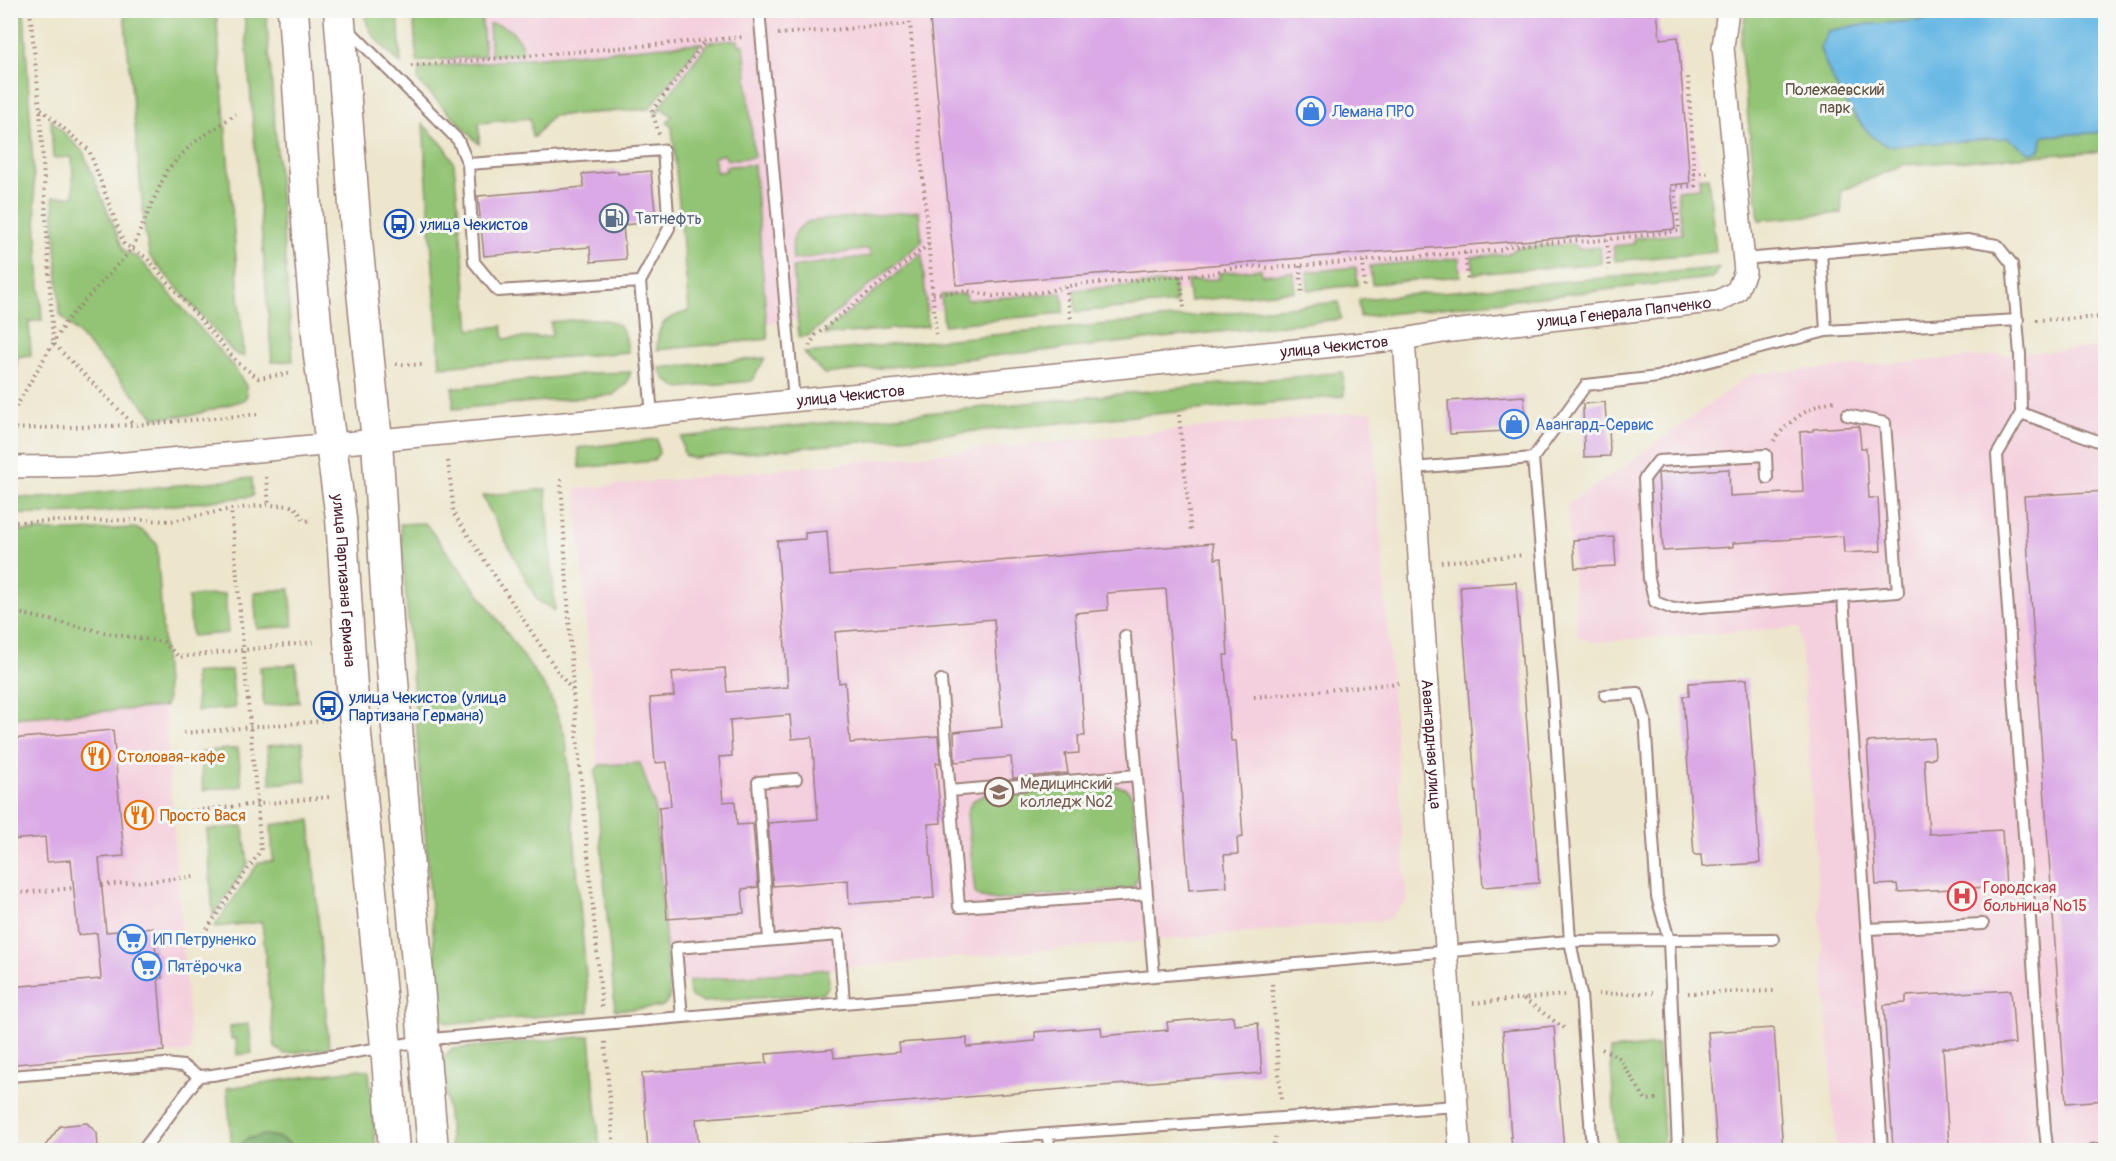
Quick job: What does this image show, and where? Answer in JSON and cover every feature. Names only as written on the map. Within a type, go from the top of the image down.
[{"type":"main road","name":"улица Партизана Германа","points":[[293,10],[312,279],[321,370],[341,518],[352,691],[394,1150]]},
{"type":"main road","points":[[340,16],[356,231],[377,441],[388,622],[433,1150]]},
{"type":"street","name":"улица Генерала Папченко","points":[[1404,339],[1443,332],[1719,301],[1737,291],[1745,272],[1723,47],[1728,10]]},
{"type":"street","name":"улица Чекистов","points":[[10,467],[92,466],[332,446],[652,416],[1404,339]]},
{"type":"street","name":"Авангардная улица","points":[[1404,339],[1460,1150]]},
{"type":"lane","points":[[759,10],[794,401]]},
{"type":"lane","points":[[340,16],[458,140],[468,164],[474,262],[498,291],[640,282]]},
{"type":"lane","points":[[468,164],[663,150],[669,228],[640,282],[652,416]]},
{"type":"lane","points":[[1744,259],[1967,240],[1997,245],[2012,264],[2018,320],[2021,413],[1997,455],[2045,1130],[2047,1147],[2052,1150]]},
{"type":"lane","points":[[1821,252],[1826,331]]},
{"type":"lane","points":[[1592,1150],[1581,994],[1570,941],[1553,692],[1533,458],[1586,385],[1658,377],[1690,366],[1826,331],[2018,320]]},
{"type":"lane","points":[[2021,413],[2106,444]]},
{"type":"lane","points":[[1767,478],[1766,455],[1658,461],[1644,479],[1648,579],[1655,602],[1673,609],[1898,592],[1885,423],[1847,415]]},
{"type":"lane","points":[[1413,468],[1533,458]]},
{"type":"lane","points":[[1843,597],[1882,1150]]},
{"type":"lane","points":[[1125,636],[1154,976]]},
{"type":"lane","points":[[941,680],[959,907],[1147,894]]},
{"type":"lane","points":[[1605,695],[1638,693],[1645,720],[1657,897],[1669,940],[1678,1150]]},
{"type":"lane","points":[[950,791],[1137,775]]},
{"type":"lane","points":[[769,940],[758,782],[796,779]]},
{"type":"lane","points":[[1867,929],[1983,924]]},
{"type":"lane","points":[[682,1017],[676,948],[839,935],[844,1003]]},
{"type":"lane","points":[[10,1076],[165,1064],[183,1066],[199,1076],[424,1040],[682,1017],[1570,941],[1773,939]]},
{"type":"lane","points":[[143,1150],[199,1076]]},
{"type":"lane","points":[[850,1150],[1456,1106]]},
{"type":"lane","points":[[1048,1134],[1049,1150]]},
{"type":"lane","points":[[2092,1150],[2106,1148]]},
{"type":"path","points":[[30,10],[40,109],[53,343],[134,425]]},
{"type":"path","points":[[909,10],[936,334]]},
{"type":"path","points":[[410,66],[909,24]]},
{"type":"path","points":[[663,150],[652,111],[707,40]]},
{"type":"path","points":[[933,294],[968,291],[993,296],[1044,292],[1066,287],[1260,266],[1269,268],[1300,266],[1502,250],[1507,246],[1607,240],[1679,231],[1675,187],[1695,186],[1688,76]]},
{"type":"path","points":[[40,109],[89,150],[124,244],[147,258],[238,363],[258,378],[293,373]]},
{"type":"path","points":[[10,417],[66,321],[132,249],[167,170],[192,144],[236,114]]},
{"type":"path","points":[[1694,174],[1708,173]]},
{"type":"path","points":[[1607,240],[1609,270]]},
{"type":"path","points":[[808,346],[816,335],[929,244]]},
{"type":"path","points":[[1465,253],[1468,281]]},
{"type":"path","points":[[1363,261],[1365,290]]},
{"type":"path","points":[[1300,266],[1302,296]]},
{"type":"path","points":[[1180,276],[1184,308]]},
{"type":"path","points":[[1066,287],[1071,320]]},
{"type":"path","points":[[2018,320],[2106,317]]},
{"type":"path","points":[[392,364],[424,365]]},
{"type":"path","points":[[1766,455],[1778,436],[1817,405],[1842,400],[1856,405],[1869,419]]},
{"type":"path","points":[[10,429],[134,425],[261,414]]},
{"type":"path","points":[[1179,415],[1191,532]]},
{"type":"path","points":[[448,461],[454,514],[560,675],[573,691]]},
{"type":"path","points":[[266,477],[269,505]]},
{"type":"path","points":[[561,479],[573,691],[614,1150]]},
{"type":"path","points":[[10,522],[171,521],[231,509],[269,505],[294,506],[305,521],[314,520]]},
{"type":"path","points":[[200,939],[261,850],[231,509]]},
{"type":"path","points":[[1420,564],[1542,554]]},
{"type":"path","points":[[10,611],[112,634],[163,642],[179,657],[315,642]]},
{"type":"path","points":[[1254,697],[1400,683]]},
{"type":"path","points":[[184,733],[322,721]]},
{"type":"path","points":[[190,811],[329,797]]},
{"type":"path","points":[[102,885],[194,877]]},
{"type":"path","points":[[10,894],[74,888]]},
{"type":"path","points":[[1271,966],[1282,1117],[1272,1150]]},
{"type":"path","points":[[1473,1003],[1574,994]]},
{"type":"path","points":[[1524,999],[1572,1034]]},
{"type":"path","points":[[1600,1048],[1618,1058],[1646,1100],[1662,1099]]},
{"type":"shaded area","name":"Лемана ПРО","points":[[442,11],[1657,11],[1660,38],[1678,37],[1714,250],[726,326],[705,84],[448,98]]},
{"type":"shaded area","name":"Городская больница №15","points":[[2105,347],[2105,1150],[1836,1150],[1800,627],[1594,642],[1578,637],[1567,505],[1624,467],[1751,374]]},
{"type":"shaded area","name":"Медицинский колледж №2","points":[[1372,411],[1407,901],[1387,920],[615,988],[576,489]]},
{"type":"shaded area","points":[[164,707],[191,1052],[13,1067],[11,1037],[11,719]]},
{"type":"green space","points":[[10,11],[24,11],[42,320],[29,322],[31,355],[17,357],[17,392],[11,393]]},
{"type":"green space","points":[[124,11],[216,11],[244,357],[234,353],[150,257],[145,233]]},
{"type":"green space","points":[[244,11],[266,11],[293,361],[272,362]]},
{"type":"green space","points":[[364,11],[398,11],[401,64],[372,34]]},
{"type":"green space","points":[[413,11],[481,11],[485,56],[417,62]]},
{"type":"green space","name":"Полежаевский парк","points":[[1746,11],[2105,11],[2105,151],[1904,165],[1841,191],[1842,213],[1759,220],[1740,44]]},
{"type":"green space","points":[[489,24],[496,24],[512,31],[523,53],[491,55]]},
{"type":"green space","points":[[738,40],[739,45],[744,45],[754,157],[727,160],[724,154],[714,157],[716,172],[726,171],[726,166],[754,165],[768,339],[657,350],[659,333],[664,323],[674,316],[689,311],[672,127],[667,123],[672,116],[661,108],[656,115],[655,113],[709,42]]},
{"type":"green space","points":[[701,43],[649,109],[552,116],[534,137],[532,137],[530,118],[479,123],[479,144],[418,81],[419,68]]},
{"type":"green space","points":[[51,120],[83,152],[124,251],[139,258],[234,367],[246,386],[247,395],[244,400],[193,415],[155,418],[60,314],[53,197],[74,196],[72,157],[53,158]]},
{"type":"green space","points":[[423,124],[446,148],[454,164],[470,330],[502,326],[504,339],[552,336],[551,322],[604,320],[621,328],[626,337],[628,352],[440,367]]},
{"type":"green space","points":[[1708,177],[1716,252],[1615,261],[1613,246],[1634,244],[1634,238],[1681,234],[1677,190],[1700,188],[1699,178]]},
{"type":"green space","points":[[919,211],[922,242],[808,336],[799,337],[793,267],[871,256],[869,249],[793,260],[793,241],[799,228],[810,221]]},
{"type":"green space","points":[[1572,244],[1580,249],[1600,247],[1601,263],[1474,274],[1472,257],[1508,254],[1516,248]]},
{"type":"green space","points":[[922,253],[928,326],[825,335],[825,332]]},
{"type":"green space","points":[[1459,258],[1460,276],[1372,284],[1370,266]]},
{"type":"green space","points":[[1356,267],[1358,285],[1308,290],[1307,272]]},
{"type":"green space","points":[[1719,268],[1712,278],[1360,317],[1359,300],[1361,299]]},
{"type":"green space","points":[[1261,269],[1262,275],[1293,272],[1295,291],[1190,301],[1187,281],[1219,279],[1219,273]]},
{"type":"green space","points":[[1174,282],[1176,303],[1076,312],[1074,290]]},
{"type":"green space","points":[[1061,293],[1063,313],[944,325],[941,295],[966,294],[967,300]]},
{"type":"green space","points":[[1339,302],[1341,319],[824,374],[804,353]]},
{"type":"green space","points":[[765,358],[752,381],[678,388],[665,379],[659,368]]},
{"type":"green space","points":[[631,372],[626,384],[613,395],[453,409],[453,388],[597,373]]},
{"type":"green space","points":[[1343,372],[1344,396],[693,458],[684,455],[681,437]]},
{"type":"green space","points":[[657,439],[659,453],[653,461],[580,468],[578,448]]},
{"type":"green space","points":[[252,478],[253,496],[102,512],[11,514],[11,497],[41,498]]},
{"type":"green space","points":[[546,489],[555,611],[537,600],[482,496]]},
{"type":"green space","points":[[425,523],[488,606],[549,693],[566,739],[589,1012],[453,1024],[445,1022],[440,1017],[400,524]]},
{"type":"green space","points":[[134,528],[143,531],[157,544],[167,701],[164,707],[11,718],[11,531]]},
{"type":"green space","points":[[290,589],[293,626],[257,629],[254,592]]},
{"type":"green space","points":[[225,594],[228,633],[192,636],[188,597]]},
{"type":"green space","points":[[296,664],[299,702],[264,706],[260,667]]},
{"type":"green space","points":[[231,670],[235,708],[197,711],[194,673]]},
{"type":"green space","points":[[302,742],[306,781],[271,784],[267,746]]},
{"type":"green space","points":[[238,748],[242,786],[203,790],[200,752]]},
{"type":"green space","points":[[640,763],[655,807],[670,997],[661,1007],[615,1010],[595,771],[600,765]]},
{"type":"green space","points":[[1111,785],[1126,788],[1133,798],[1139,875],[1134,886],[1128,889],[997,900],[981,897],[975,893],[967,813],[972,801],[984,795]]},
{"type":"green space","points":[[310,820],[329,1048],[284,1054],[275,1047],[274,1042],[262,922],[214,927],[259,862],[273,861],[271,825]]},
{"type":"green space","points":[[243,826],[248,863],[213,916],[207,830]]},
{"type":"green space","points":[[828,969],[829,986],[824,993],[703,1002],[689,993],[689,981]]},
{"type":"green space","points":[[249,1024],[252,1053],[237,1055],[236,1038],[231,1039],[230,1026]]},
{"type":"green space","points":[[590,1036],[600,1150],[451,1150],[443,1058],[451,1049]]},
{"type":"green space","points":[[1658,1045],[1664,1135],[1662,1150],[1617,1150],[1610,1050]]},
{"type":"green space","points":[[360,1069],[369,1071],[376,1150],[232,1150],[227,1088]]},
{"type":"green space","points":[[263,1135],[285,1140],[294,1150],[234,1150],[247,1139]]},
{"type":"water","points":[[2062,10],[2105,11],[2105,132],[2043,136],[2040,150],[2031,154],[2008,138],[1889,146],[1882,143],[1864,128],[1848,106],[1829,72],[1820,48],[1828,31],[1858,25]]},
{"type":"building","name":"Лемана ПРО","points":[[929,10],[1657,10],[1660,39],[1678,37],[1690,183],[1671,185],[1675,229],[956,285]]},
{"type":"building","points":[[618,171],[618,174],[651,171],[656,222],[623,225],[626,259],[591,262],[590,247],[484,256],[478,196],[584,187],[582,174]]},
{"type":"building","points":[[1524,396],[1526,430],[1450,434],[1448,401]]},
{"type":"building","points":[[1605,402],[1606,420],[1609,420],[1610,456],[1584,457],[1583,404]]},
{"type":"building","points":[[1859,426],[1861,448],[1866,448],[1869,498],[1878,498],[1881,551],[1844,553],[1843,536],[1733,543],[1733,547],[1663,551],[1658,473],[1729,469],[1730,496],[1803,492],[1800,432]]},
{"type":"building","points":[[2106,491],[2106,1100],[2066,1103],[2024,496]]},
{"type":"building","points":[[827,531],[830,575],[1213,543],[1215,559],[1221,558],[1228,655],[1224,655],[1231,741],[1236,741],[1243,837],[1237,838],[1238,854],[1224,855],[1227,887],[1189,890],[1166,589],[1107,593],[1108,610],[1075,613],[1085,736],[1078,736],[1079,753],[1065,754],[1068,773],[1013,778],[1011,757],[955,762],[954,732],[1002,727],[994,619],[835,632],[839,683],[845,682],[850,743],[938,736],[940,763],[936,763],[941,823],[928,824],[934,898],[849,904],[848,880],[773,886],[768,823],[818,819],[812,737],[792,739],[790,715],[730,720],[732,756],[719,757],[723,802],[735,801],[737,825],[753,824],[758,887],[742,889],[744,913],[667,919],[659,807],[671,806],[667,762],[655,763],[650,698],[674,696],[672,672],[725,668],[727,692],[788,687],[777,541],[805,539],[805,533]]},
{"type":"building","points":[[1614,537],[1616,566],[1575,568],[1573,540]]},
{"type":"building","points":[[1516,582],[1539,883],[1483,887],[1460,586]]},
{"type":"building","points":[[1747,679],[1760,863],[1702,867],[1701,855],[1694,855],[1683,696],[1689,696],[1689,683]]},
{"type":"building","points":[[113,730],[124,856],[99,858],[106,932],[153,928],[162,978],[158,978],[164,1051],[16,1064],[10,987],[101,979],[97,933],[78,935],[71,860],[47,862],[45,837],[10,840],[10,739]]},
{"type":"building","points":[[1934,738],[1935,758],[1924,759],[1929,834],[2002,830],[2006,886],[1898,892],[1897,884],[1876,885],[1867,742]]},
{"type":"building","points":[[2011,990],[2015,1044],[1943,1048],[1949,1146],[1893,1149],[1884,1005],[1906,1003],[1906,996]]},
{"type":"building","points":[[1233,1016],[1234,1025],[1258,1023],[1262,1073],[696,1119],[699,1150],[648,1150],[642,1073],[767,1063],[766,1054],[833,1049],[834,1058],[900,1052],[899,1043],[967,1038],[967,1047],[1035,1041],[1035,1032],[1101,1027],[1102,1036],[1168,1030],[1167,1022]]},
{"type":"building","points":[[1554,1026],[1564,1150],[1512,1150],[1503,1031]]},
{"type":"building","points":[[1774,1028],[1783,1150],[1717,1150],[1708,1032]]},
{"type":"building","points":[[87,1123],[97,1133],[98,1150],[42,1150],[60,1126]]},
{"type":"place","name":"Лемана ПРО","points":[[1311,111]]},
{"type":"place","name":"Татнефть","points":[[614,218]]},
{"type":"place","name":"улица Чекистов","points":[[399,224]]},
{"type":"place","name":"Авангард-Сервис","points":[[1514,424]]},
{"type":"place","name":"улица Чекистов (улица Партизана Германа)","points":[[328,706]]},
{"type":"place","name":"Столовая-кафе","points":[[96,756]]},
{"type":"place","name":"Медицинский колледж №2","points":[[999,792]]},
{"type":"place","name":"Просто Вася","points":[[139,815]]},
{"type":"place","name":"Городская больница №15","points":[[1962,896]]},
{"type":"place","name":"ИП Петруненко","points":[[132,939]]},
{"type":"place","name":"Пятёрочка","points":[[147,966]]}]
